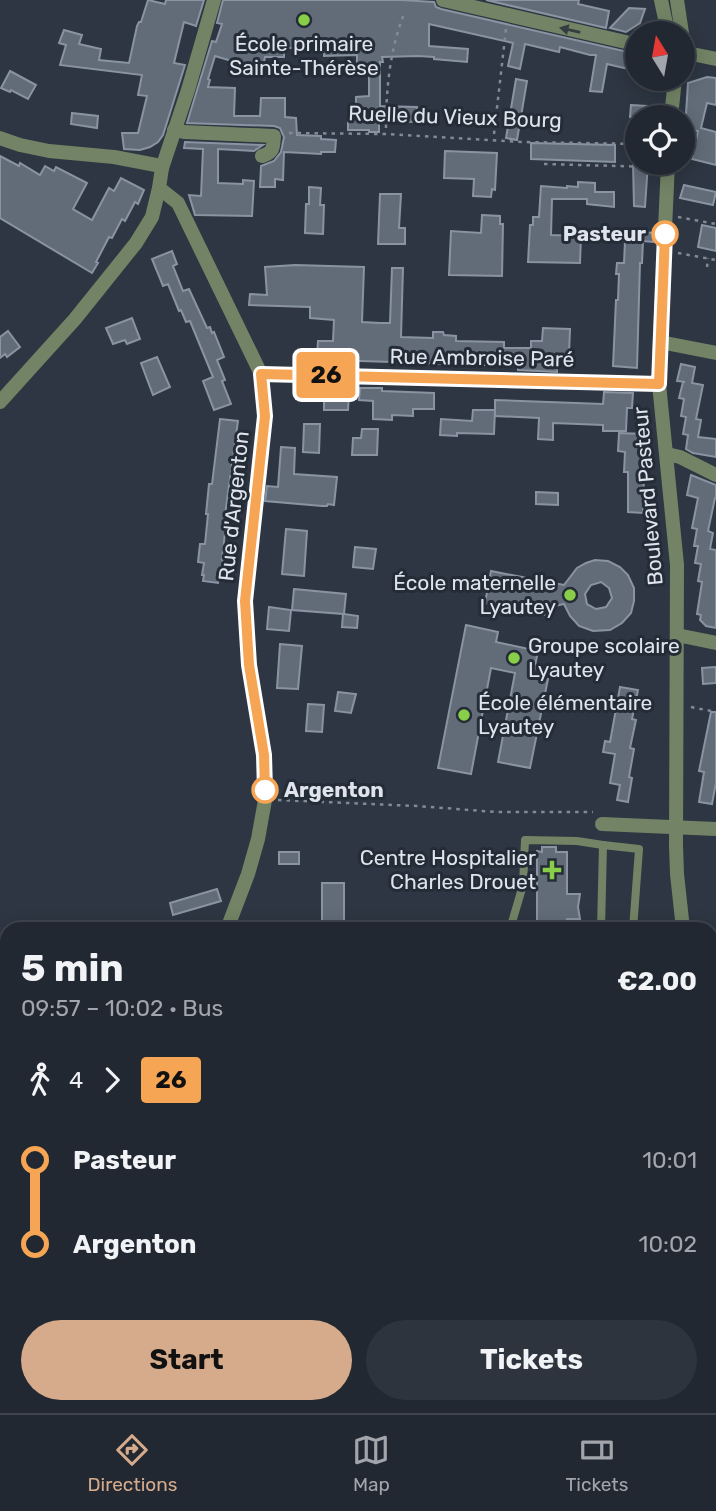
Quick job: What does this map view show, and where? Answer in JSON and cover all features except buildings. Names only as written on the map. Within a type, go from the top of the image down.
[{"type":"street","points":[[0,402],[75,319],[136,243],[152,217],[162,168],[214,0]]},
{"type":"street","points":[[443,0],[625,42]]},
{"type":"street","points":[[661,0],[665,21]]},
{"type":"street","points":[[677,0],[680,21]]},
{"type":"street","points":[[695,55],[716,59]]},
{"type":"street","points":[[174,130],[274,136],[271,153],[262,156]]},
{"type":"street","points":[[0,138],[49,151],[114,157],[162,168]]},
{"type":"street","name":"Boulevard Pasteur","points":[[667,175],[659,384],[677,565],[676,827],[682,922]]},
{"type":"street","points":[[159,188],[178,203],[261,374]]},
{"type":"street","points":[[660,342],[716,353]]},
{"type":"street","name":"Rue Ambroise Paré","points":[[261,374],[659,384]]},
{"type":"street","name":"Rue d'Argenton","points":[[230,922],[248,874],[265,800],[264,755],[249,665],[245,601],[265,416],[261,374]]},
{"type":"street","points":[[667,454],[680,457],[716,475]]},
{"type":"street","points":[[677,635],[716,643]]},
{"type":"street","points":[[602,824],[716,829]]},
{"type":"lane","points":[[512,922],[523,885],[525,840],[576,841],[639,849],[634,922]]},
{"type":"lane","points":[[601,922],[603,845]]},
{"type":"path","points":[[386,128],[390,66],[404,13]]},
{"type":"path","points":[[494,134],[508,16]]},
{"type":"path","name":"Ruelle du Vieux Bourg","points":[[274,136],[275,133],[386,134],[523,142],[625,144]]},
{"type":"path","points":[[544,164],[625,165]]},
{"type":"path","points":[[665,215],[716,224]]},
{"type":"path","points":[[664,250],[716,260]]},
{"type":"path","points":[[706,267],[708,258]]},
{"type":"path","points":[[677,704],[716,712]]},
{"type":"path","points":[[265,800],[496,812],[602,812],[602,824]]},
{"type":"bus line","name":"26","points":[[265,790],[264,755],[249,665],[245,601],[265,416],[261,374],[659,384],[665,234]]},
{"type":"place","name":"École primaire Sainte-Thérèse","points":[[304,20]]},
{"type":"place","name":"Pasteur","points":[[665,234]]},
{"type":"place","name":"École maternelle Lyautey","points":[[570,595]]},
{"type":"place","name":"Groupe scolaire Lyautey","points":[[514,658]]},
{"type":"place","name":"École élémentaire Lyautey","points":[[464,715]]},
{"type":"place","name":"Argenton","points":[[265,790]]},
{"type":"place","name":"Centre Hospitalier Charles Drouet","points":[[552,870]]}]
